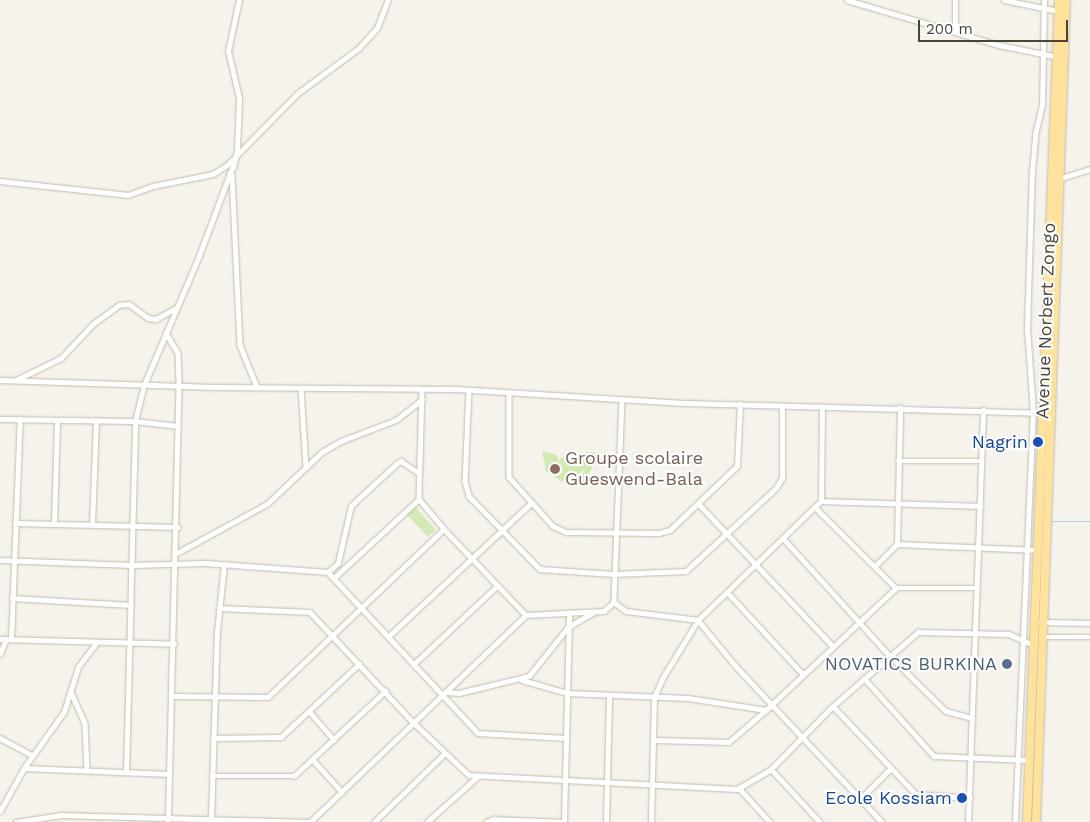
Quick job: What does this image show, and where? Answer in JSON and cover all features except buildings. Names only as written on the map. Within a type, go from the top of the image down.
[{"type":"main road","name":"Avenue Norbert Zongo","points":[[1036,822],[1044,637],[1040,622],[1039,550],[1042,440],[1047,413],[1061,178],[1061,58],[1058,0]]},
{"type":"main road","name":"Avenue Norbert Zongo","points":[[1027,822],[1035,641],[1040,622],[1061,58],[1066,0]]},
{"type":"street","points":[[126,773],[134,527],[135,422],[144,385],[237,153],[238,90],[228,51],[239,0]]},
{"type":"street","points":[[0,181],[128,195],[153,186],[214,174],[298,93],[352,54],[374,33],[388,0]]},
{"type":"street","points":[[847,0],[864,3],[955,32],[1042,56],[1061,58]]},
{"type":"street","points":[[955,0],[955,32]]},
{"type":"street","points":[[1004,0],[1058,11]]},
{"type":"street","points":[[1015,822],[1032,412],[1028,291],[1032,172],[1035,135],[1042,105],[1044,0]]},
{"type":"street","points":[[233,165],[232,187],[240,345],[258,387]]},
{"type":"street","points":[[1061,178],[1090,169]]},
{"type":"street","points":[[14,381],[61,358],[93,324],[119,305],[129,304],[148,318],[156,319],[176,308]]},
{"type":"street","points":[[166,333],[178,353],[179,387],[178,527],[168,820]]},
{"type":"street","points":[[0,380],[179,387],[470,390],[622,400],[1047,413]]},
{"type":"street","points":[[301,388],[306,467]]},
{"type":"street","points":[[422,390],[419,498],[471,559],[526,615]]},
{"type":"street","points":[[470,390],[466,491],[501,531],[540,569],[613,574],[682,573],[776,488],[782,478],[782,406]]},
{"type":"street","points":[[509,394],[508,475],[531,503],[561,531],[667,531],[699,504],[738,464],[740,404]]},
{"type":"street","points":[[177,553],[265,506],[306,467],[341,441],[396,420],[422,400]]},
{"type":"street","points":[[16,822],[62,815],[168,820],[211,819],[309,822],[526,615],[604,612],[614,602],[613,574],[622,400]]},
{"type":"street","points":[[821,501],[822,407]]},
{"type":"street","points":[[875,566],[897,544],[900,408]]},
{"type":"street","points":[[968,822],[983,410]]},
{"type":"street","points":[[0,419],[135,422],[178,426]]},
{"type":"street","points":[[0,654],[9,640],[20,419]]},
{"type":"street","points":[[54,524],[57,421]]},
{"type":"street","points":[[92,525],[96,422]]},
{"type":"street","points":[[1031,440],[1042,440]]},
{"type":"street","points":[[328,572],[338,563],[351,506],[401,461],[419,474]]},
{"type":"street","points":[[898,461],[981,461]]},
{"type":"street","points":[[334,578],[419,498]]},
{"type":"street","points":[[651,822],[654,698],[698,620],[815,506],[821,501],[980,506]]},
{"type":"street","points":[[389,636],[531,503]]},
{"type":"street","points":[[699,504],[833,646]]},
{"type":"street","points":[[815,506],[896,588]]},
{"type":"street","points":[[15,523],[178,527]]},
{"type":"street","points":[[173,696],[268,697],[444,529]]},
{"type":"street","points":[[783,538],[890,656],[946,712],[972,718]]},
{"type":"street","points":[[897,544],[1039,550]]},
{"type":"street","points":[[0,560],[132,566],[224,564],[328,572],[481,735],[566,738]]},
{"type":"street","points":[[211,819],[218,608],[224,564]]},
{"type":"street","points":[[414,664],[497,586]]},
{"type":"street","points":[[653,740],[729,742],[766,710],[896,588],[978,588]]},
{"type":"street","points":[[726,592],[803,674]]},
{"type":"street","points":[[12,598],[131,605]]},
{"type":"street","points":[[614,602],[626,611],[698,620],[802,738],[882,822]]},
{"type":"street","points":[[218,608],[307,611],[464,773],[477,777],[565,779],[740,789],[771,769],[833,706],[921,631],[1009,634],[1023,642],[1035,641],[1044,637],[1090,637]]},
{"type":"street","points":[[486,822],[494,819],[564,822],[569,612]]},
{"type":"street","points":[[444,694],[459,693],[522,680],[537,669],[568,627],[593,612]]},
{"type":"street","points":[[1040,622],[1090,623]]},
{"type":"street","points":[[0,638],[9,640],[174,644]]},
{"type":"street","points":[[0,811],[32,755],[64,712],[80,663],[97,642]]},
{"type":"street","points":[[214,738],[279,737],[359,664]]},
{"type":"street","points":[[864,678],[933,755],[1029,760]]},
{"type":"street","points":[[522,680],[567,692],[609,696],[688,698],[766,710]]},
{"type":"street","points":[[212,776],[292,777],[313,760],[385,691]]},
{"type":"street","points":[[70,692],[85,724],[87,770]]},
{"type":"street","points":[[606,822],[609,696]]},
{"type":"street","points":[[833,706],[920,796],[970,798]]},
{"type":"street","points":[[309,711],[334,740]]},
{"type":"street","points":[[0,738],[32,755]]},
{"type":"street","points":[[374,822],[444,754]]},
{"type":"street","points":[[313,760],[342,792]]},
{"type":"street","points":[[24,768],[169,774]]},
{"type":"street","points":[[861,798],[891,768]]},
{"type":"street","points":[[771,769],[820,822]]},
{"type":"street","points":[[427,822],[477,777]]},
{"type":"street","points":[[740,789],[770,822]]},
{"type":"street","points":[[62,815],[62,822]]},
{"type":"green space","points":[[542,451],[557,455],[559,463],[561,457],[580,459],[581,453],[595,452],[591,470],[582,485],[578,486],[576,480],[581,478],[584,470],[569,480],[561,481],[546,471]]},
{"type":"green space","points":[[415,507],[436,530],[428,537],[407,515]]},
{"type":"waterway","points":[[1052,521],[1090,521]]},
{"type":"place","name":"Nagrin","points":[[1038,442]]},
{"type":"place","name":"Groupe scolaire Gueswend-Bala","points":[[555,469]]},
{"type":"place","name":"NOVATICS BURKINA","points":[[1007,664]]},
{"type":"place","name":"Ecole Kossiam","points":[[962,798]]}]
